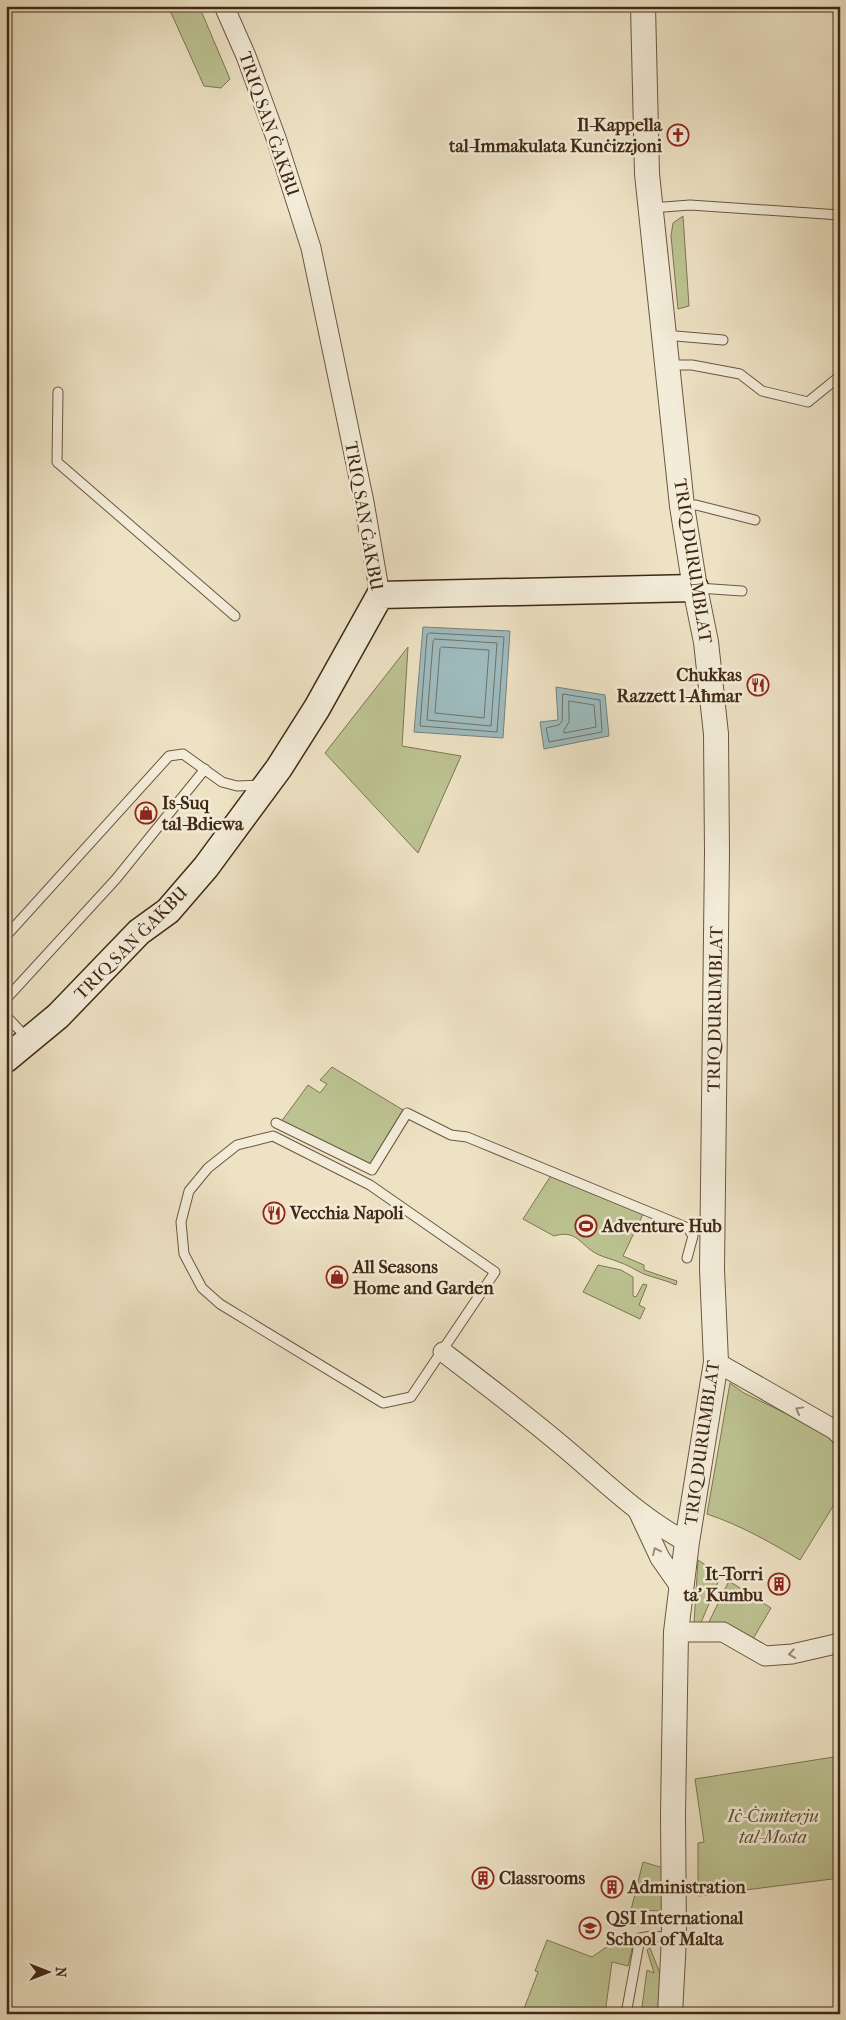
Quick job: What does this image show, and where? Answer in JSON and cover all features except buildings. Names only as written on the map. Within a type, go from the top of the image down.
[{"type":"main road","points":[[380,595],[695,588]]},
{"type":"main road","name":"TRIQ SAN ĠAKBU","points":[[6,1059],[58,1016],[139,932],[168,911],[206,866],[267,784],[317,708],[380,595]]},
{"type":"street","name":"TRIQ SAN ĠAKBU","points":[[224,6],[246,56],[273,129],[311,248],[364,502],[380,595]]},
{"type":"street","name":"TRIQ DURUMBLAT","points":[[643,6],[645,136],[650,208],[682,506],[706,642],[716,734],[712,1269],[716,1362],[687,1542],[676,1632],[673,1814],[674,1938],[670,2014]]},
{"type":"street","points":[[443,1352],[530,1418],[638,1510],[672,1534],[687,1542]]},
{"type":"street","points":[[716,1362],[835,1430],[840,1436]]},
{"type":"street","points":[[638,1510],[660,1558],[681,1588]]},
{"type":"street","points":[[676,1632],[723,1632],[765,1656],[792,1654],[840,1643]]},
{"type":"lane","points":[[650,208],[690,205],[840,215]]},
{"type":"lane","points":[[664,335],[723,340]]},
{"type":"lane","points":[[668,365],[692,364],[740,374],[762,391],[808,402],[840,376]]},
{"type":"lane","points":[[58,392],[57,462],[235,616]]},
{"type":"lane","points":[[682,506],[696,506],[756,520]]},
{"type":"lane","points":[[695,588],[742,591]]},
{"type":"lane","points":[[6,936],[169,756],[183,754],[222,782],[237,786],[267,784]]},
{"type":"lane","points":[[6,999],[116,878],[205,769]]},
{"type":"lane","points":[[6,1016],[29,1040]]},
{"type":"lane","points":[[276,1123],[372,1170],[407,1113],[452,1135],[467,1138],[688,1228],[693,1236],[687,1258]]},
{"type":"lane","points":[[273,1136],[370,1185],[495,1272],[443,1352],[411,1397],[383,1403],[220,1304],[202,1288],[184,1254],[181,1222],[189,1191],[208,1168],[237,1145],[273,1136]]},
{"type":"lane","points":[[626,2014],[640,1938],[652,1936],[674,1938]]},
{"type":"green space","points":[[168,6],[199,6],[230,79],[221,88],[204,86]]},
{"type":"green space","points":[[683,216],[689,306],[678,309],[671,236],[673,223]]},
{"type":"green space","points":[[408,647],[402,746],[461,756],[418,853],[325,753]]},
{"type":"green space","points":[[332,1067],[403,1110],[371,1166],[281,1122],[308,1085],[320,1093],[327,1084],[320,1080]]},
{"type":"green space","name":"Adventure Hub","points":[[552,1174],[643,1214],[623,1256],[644,1265],[644,1270],[677,1281],[676,1285],[597,1254],[573,1236],[562,1234],[554,1236],[523,1219]]},
{"type":"green space","points":[[598,1265],[621,1270],[633,1277],[633,1296],[636,1297],[643,1284],[647,1285],[639,1305],[645,1308],[640,1319],[583,1292]]},
{"type":"green space","points":[[730,1383],[744,1393],[832,1436],[840,1445],[840,1495],[800,1560],[755,1534],[707,1514]]},
{"type":"green space","points":[[698,1560],[721,1575],[700,1625],[694,1623]]},
{"type":"green space","points":[[729,1581],[771,1608],[750,1644],[707,1626]]},
{"type":"green space","name":"Iċ-Ċimiterju tal-Mosta","points":[[840,1756],[840,1878],[698,1896],[698,1843],[704,1842],[695,1779]]},
{"type":"green space","points":[[643,1862],[667,1869],[666,1911],[631,1910]]},
{"type":"green space","points":[[618,1939],[633,1945],[628,1966],[612,1962],[605,2014],[522,2014],[538,1972],[535,1971],[547,1940],[592,1957]]},
{"type":"green space","points":[[650,1948],[665,1986],[660,1994],[657,2014],[641,2014],[647,1970],[654,1973],[647,1950]]},
{"type":"water","points":[[423,627],[510,631],[503,738],[414,732]]},
{"type":"water","points":[[556,687],[605,695],[609,736],[544,749],[540,722],[558,720]]},
{"type":"place","name":"Il-Kappella tal-Immakulata Kunċizzjoni","points":[[678,135]]},
{"type":"place","name":"Chukkas Razzett l-Aħmar","points":[[758,685]]},
{"type":"place","name":"Is-Suq tal-Bdiewa","points":[[146,813]]},
{"type":"place","name":"Vecchia Napoli","points":[[274,1213]]},
{"type":"place","name":"Adventure Hub","points":[[586,1226]]},
{"type":"place","name":"All Seasons Home and Garden","points":[[337,1277]]},
{"type":"place","name":"It-Torri ta' Kumbu","points":[[779,1584]]},
{"type":"place","name":"Classrooms","points":[[483,1878]]},
{"type":"place","name":"Administration","points":[[612,1887]]},
{"type":"place","name":"QSI International School of Malta","points":[[590,1928]]}]
